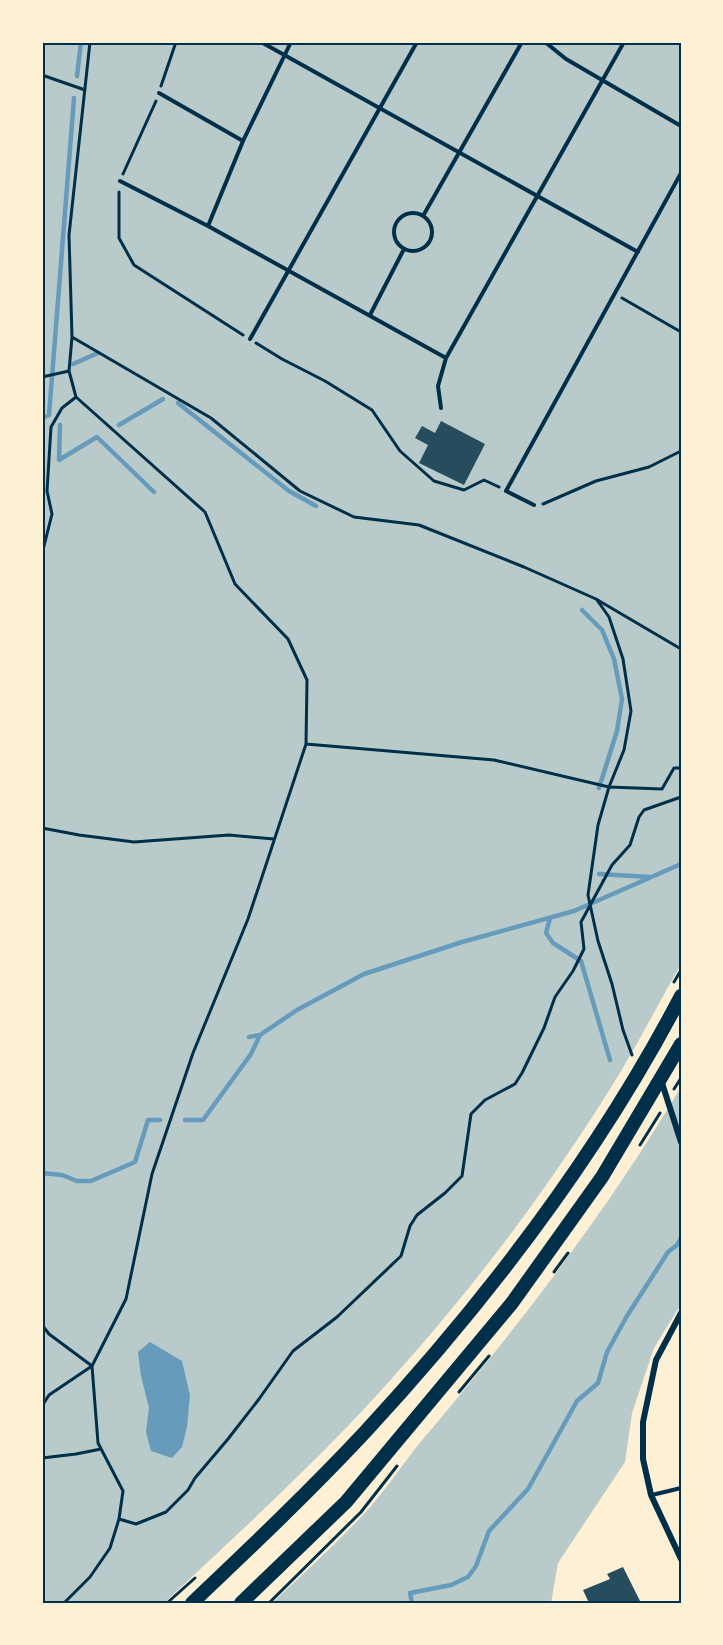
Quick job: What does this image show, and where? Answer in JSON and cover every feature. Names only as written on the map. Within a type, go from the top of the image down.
[{"type":"highway","points":[[192,1603],[305,1494],[366,1430],[465,1316],[530,1234],[591,1147],[644,1063],[676,993]]},
{"type":"highway","points":[[241,1603],[346,1502],[512,1303],[602,1178],[681,1044]]},
{"type":"street","points":[[660,1080],[681,1142]]},
{"type":"street","points":[[681,1313],[656,1360],[643,1422],[644,1459],[651,1496],[681,1559]]},
{"type":"lane","points":[[261,42],[638,252]]},
{"type":"lane","points":[[208,226],[243,141],[291,42]]},
{"type":"lane","points":[[250,339],[417,42]]},
{"type":"lane","points":[[423,216],[522,42]]},
{"type":"lane","points":[[545,42],[566,59],[681,126]]},
{"type":"lane","points":[[441,408],[438,386],[446,358],[624,42]]},
{"type":"lane","points":[[159,93],[243,141]]},
{"type":"lane","points":[[536,506],[506,491],[681,173]]},
{"type":"lane","points":[[120,181],[208,226],[446,358]]},
{"type":"lane","points":[[409,214],[423,216],[432,229],[431,241],[417,252],[404,249],[395,240],[394,233],[398,220],[409,214]]},
{"type":"lane","points":[[369,315],[404,249]]},
{"type":"lane","points":[[651,1496],[681,1488]]},
{"type":"path","points":[[42,1406],[49,1395],[92,1366],[126,1299],[152,1174],[193,1053],[248,919],[306,744],[307,680],[288,639],[235,584],[205,512],[76,397],[69,371],[72,337],[69,235],[90,42]]},
{"type":"path","points":[[42,75],[85,90]]},
{"type":"path","points":[[615,294],[681,332]]},
{"type":"path","points":[[72,337],[211,418],[300,491],[354,517],[419,525],[524,567],[596,599],[681,649]]},
{"type":"path","points":[[42,376],[69,371]]},
{"type":"path","points":[[42,554],[52,514],[47,491],[51,427],[62,408],[76,397]]},
{"type":"path","points":[[536,506],[596,481],[649,467],[681,451]]},
{"type":"path","points":[[42,485],[47,491]]},
{"type":"path","points":[[596,599],[609,618],[623,659],[631,711],[624,750],[609,787],[598,825],[588,895],[623,1030],[632,1055]]},
{"type":"path","points":[[306,744],[495,760],[609,787],[662,789],[674,768],[681,768]]},
{"type":"path","points":[[119,1519],[136,1524],[166,1512],[188,1490],[293,1351],[337,1317],[401,1256],[410,1226],[417,1215],[462,1176],[471,1114],[485,1100],[515,1084],[522,1073],[544,1028],[555,997],[573,971],[584,949],[581,922],[612,865],[630,845],[639,817],[644,810],[681,796]]},
{"type":"path","points":[[42,828],[134,842],[229,835],[274,839]]},
{"type":"path","points":[[676,993],[681,970]]},
{"type":"path","points":[[627,1064],[638,1046]]},
{"type":"path","points":[[42,1325],[50,1334],[92,1366],[98,1443],[123,1491],[119,1519],[110,1548],[90,1577],[64,1603]]},
{"type":"path","points":[[42,1458],[101,1449]]},
{"type":"path","points":[[167,1603],[196,1576]]},
{"type":"shaded area","points":[[42,42],[681,42],[681,964],[629,1058],[560,1165],[528,1211],[459,1300],[347,1427],[280,1494],[164,1603],[42,1603]]},
{"type":"shaded area","points":[[681,1087],[681,1304],[654,1348],[632,1413],[625,1462],[558,1563],[551,1603],[272,1603],[364,1514],[497,1349],[562,1265],[624,1177]]},
{"type":"water","points":[[150,1342],[182,1361],[190,1395],[187,1427],[182,1447],[172,1458],[151,1451],[146,1432],[149,1408],[138,1352]]},
{"type":"building","points":[[441,421],[485,444],[464,485],[419,463],[428,445],[415,438],[422,426],[435,433]]},
{"type":"building","points":[[623,1567],[641,1603],[589,1603],[583,1590],[610,1579],[607,1574]]},
{"type":"waterway","points":[[77,76],[81,42]]},
{"type":"waterway","points":[[42,418],[49,415],[74,98]]},
{"type":"waterway","points":[[73,364],[98,353]]},
{"type":"waterway","points":[[119,425],[163,399]]},
{"type":"waterway","points":[[178,403],[289,491],[316,506]]},
{"type":"waterway","points":[[60,425],[59,460],[97,437],[154,492]]},
{"type":"waterway","points":[[42,431],[42,457]]},
{"type":"waterway","points":[[582,610],[602,630],[614,659],[622,699],[617,731],[599,788]]},
{"type":"waterway","points":[[249,1037],[260,1035],[297,1010],[364,974],[462,942],[574,911],[681,864]]},
{"type":"waterway","points":[[599,874],[650,877]]},
{"type":"waterway","points":[[550,918],[546,933],[553,943],[581,961],[610,1060]]},
{"type":"waterway","points":[[185,1120],[203,1120],[251,1054],[260,1035]]},
{"type":"waterway","points":[[42,1173],[62,1175],[77,1181],[91,1181],[135,1162],[148,1120],[160,1120]]},
{"type":"waterway","points":[[412,1603],[410,1593],[451,1585],[468,1577],[476,1566],[489,1531],[528,1489],[577,1401],[598,1383],[607,1352],[627,1316],[668,1252],[677,1245],[681,1238]]}]
